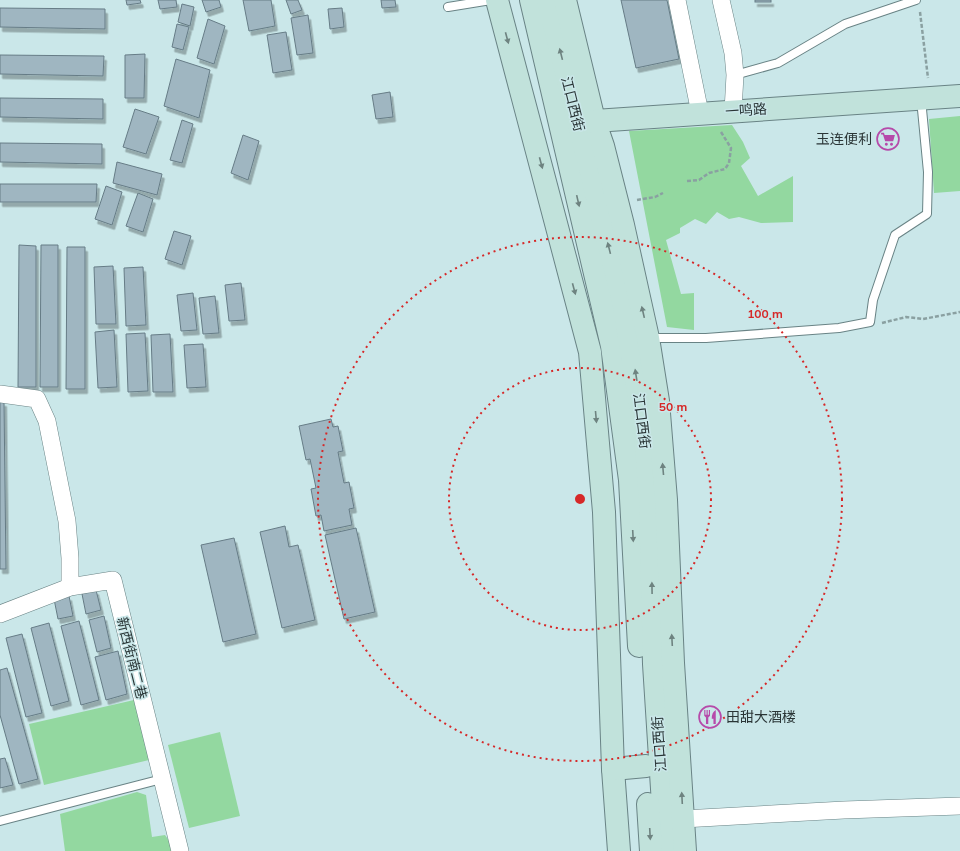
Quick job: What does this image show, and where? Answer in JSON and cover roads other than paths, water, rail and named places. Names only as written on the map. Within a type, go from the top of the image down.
[{"type":"street","points":[[497,0],[590,352],[604,512],[614,769],[619,851]]},
{"type":"street","name":"江口西街","points":[[531,0],[577,122]]},
{"type":"street","name":"江口西街","points":[[548,0],[577,122],[623,301],[645,434],[666,851]]},
{"type":"street","points":[[565,0],[577,122],[603,146],[617,204],[630,342],[590,352]]},
{"type":"street","points":[[677,0],[700,113]]},
{"type":"street","points":[[721,0],[733,53],[735,75],[733,111]]},
{"type":"street","name":"一鸣路","points":[[532,131],[577,122],[960,96]]},
{"type":"street","points":[[0,394],[37,399],[47,420],[67,521],[70,558],[70,587]]},
{"type":"street","points":[[604,512],[649,503]]},
{"type":"street","name":"江口西街","points":[[649,503],[664,664],[662,763],[650,851]]},
{"type":"street","name":"新西街南二巷","points":[[0,614],[70,587],[113,580],[180,851]]},
{"type":"street","points":[[614,769],[662,763],[683,819],[685,851]]},
{"type":"street","points":[[683,819],[844,810],[960,806]]},
{"type":"lane","points":[[448,7],[491,0]]},
{"type":"lane","points":[[735,75],[778,63],[845,24],[916,0]]},
{"type":"lane","points":[[630,342],[839,328],[870,322],[873,300],[894,235],[927,214],[928,172],[926,99]]},
{"type":"lane","points":[[0,821],[162,779]]},
{"type":"place","name":"玉连便利","points":[[888,139]]},
{"type":"place","name":"田甜大酒楼","points":[[710,717]]}]
